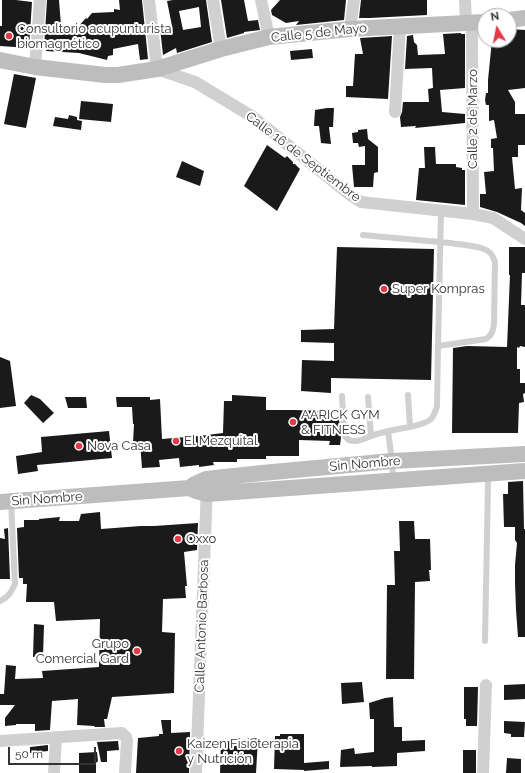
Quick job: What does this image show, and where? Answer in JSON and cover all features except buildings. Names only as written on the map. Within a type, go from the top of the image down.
[{"type":"main road","name":"Calle 5 de Mayo","points":[[0,60],[35,67],[105,75],[118,74],[157,69],[221,49],[269,37],[350,29],[474,23]]},
{"type":"main road","name":"Sin Nombre","points":[[5,502],[189,488],[196,492],[207,487],[392,461],[525,454]]},
{"type":"main road","name":"Sin Nombre","points":[[207,487],[393,480],[525,471]]},
{"type":"street","points":[[35,67],[40,0]]},
{"type":"street","points":[[149,0],[157,69]]},
{"type":"street","points":[[213,0],[221,49]]},
{"type":"street","points":[[261,0],[269,37]]},
{"type":"street","points":[[350,29],[354,0]]},
{"type":"street","name":"Calle 2 de Marzo","points":[[465,0],[474,23],[473,214]]},
{"type":"street","points":[[395,112],[400,26]]},
{"type":"street","name":"Calle 16 de Septiembre","points":[[157,69],[195,82],[253,117],[361,202],[473,214],[493,218],[525,239]]},
{"type":"street","name":"Calle Antonio Barbosa","points":[[196,773],[207,487]]},
{"type":"street","points":[[483,773],[486,685]]},
{"type":"street","points":[[0,741],[122,733],[126,737],[127,741],[126,773]]},
{"type":"street","points":[[54,773],[56,737]]},
{"type":"lane","points":[[342,396],[344,434],[348,440],[354,442],[388,431],[426,422],[431,419],[434,414],[436,407],[441,211]]},
{"type":"lane","points":[[363,235],[478,247],[490,252],[494,257],[494,324],[490,337],[464,343],[438,346]]},
{"type":"lane","points":[[408,395],[410,427]]},
{"type":"lane","points":[[368,397],[371,436]]},
{"type":"lane","points":[[388,431],[393,480]]},
{"type":"lane","points":[[485,641],[487,474]]},
{"type":"lane","points":[[0,600],[6,598],[11,593],[15,584],[5,502]]},
{"type":"place","name":"Consultorio acupunturista biomagnético","points":[[9,36]]},
{"type":"place","name":"Super Kompras","points":[[384,289]]},
{"type":"place","name":"AARICK GYM & FITNESS","points":[[293,422]]},
{"type":"place","name":"El Mezquital","points":[[176,441]]},
{"type":"place","name":"Nova Casa","points":[[79,446]]},
{"type":"place","name":"Oxxo","points":[[178,539]]},
{"type":"place","name":"Grupo Comercial Gard","points":[[137,651]]},
{"type":"place","name":"Kaizen Fisioterapia y Nutrición","points":[[179,751]]}]
